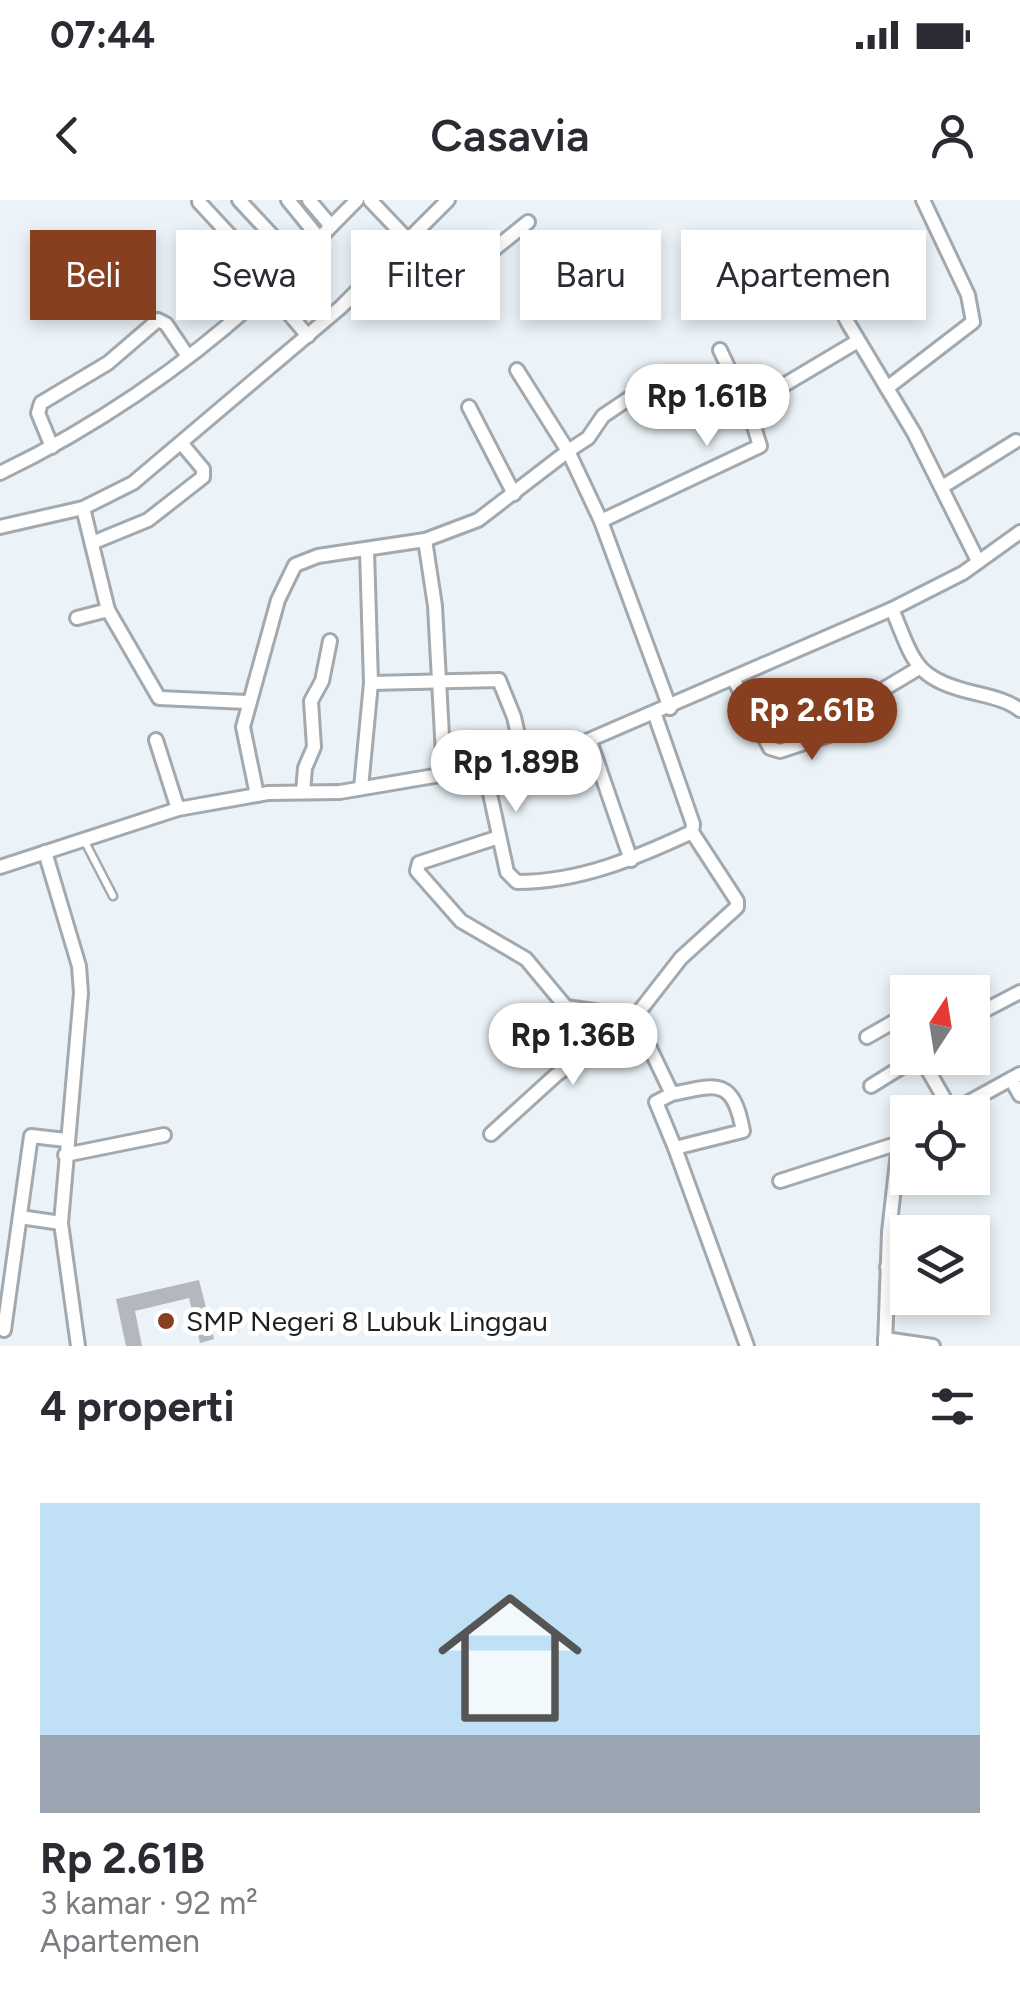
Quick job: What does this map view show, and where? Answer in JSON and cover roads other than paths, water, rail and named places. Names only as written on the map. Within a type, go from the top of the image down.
[{"type":"street","points":[[239,200],[267,230]]},
{"type":"street","points":[[288,200],[312,230]]},
{"type":"street","points":[[309,200],[331,226]]},
{"type":"street","points":[[327,230],[358,200]]},
{"type":"street","points":[[370,200],[398,230]]},
{"type":"street","points":[[419,230],[448,200]]},
{"type":"street","points":[[887,388],[973,322],[968,295],[923,200]]},
{"type":"street","points":[[199,202],[223,230]]},
{"type":"street","points":[[500,244],[528,222]]},
{"type":"street","points":[[0,528],[83,508],[133,482],[182,444],[351,295]]},
{"type":"street","points":[[52,448],[38,413],[41,403],[108,363],[158,320],[166,324],[187,354]]},
{"type":"street","points":[[0,473],[104,418],[229,320]]},
{"type":"street","points":[[296,320],[308,336]]},
{"type":"street","points":[[847,320],[942,487],[978,562]]},
{"type":"street","points":[[747,407],[858,341]]},
{"type":"street","points":[[602,520],[758,449],[759,436],[720,350]]},
{"type":"street","points":[[517,370],[568,451],[602,520],[670,708]]},
{"type":"street","points":[[257,794],[243,728],[247,702],[278,600],[295,565],[318,556],[426,540],[478,520],[588,438],[604,416],[665,374]]},
{"type":"street","points":[[469,406],[514,494]]},
{"type":"street","points":[[942,487],[1016,441]]},
{"type":"street","points":[[92,543],[148,520],[203,477],[203,469],[182,444]]},
{"type":"street","points":[[83,508],[108,610],[160,698],[247,702]]},
{"type":"street","points":[[0,867],[178,809],[257,794],[362,788],[552,756],[655,715],[892,608],[978,562],[1020,532]]},
{"type":"street","points":[[426,540],[435,606],[444,773]]},
{"type":"street","points":[[362,788],[371,683],[366,551]]},
{"type":"street","points":[[892,608],[919,668],[933,681],[995,698],[1020,710]]},
{"type":"street","points":[[77,618],[108,610]]},
{"type":"street","points":[[303,792],[304,768],[314,747],[311,702],[322,681],[330,641]]},
{"type":"street","points":[[734,680],[770,748],[780,752],[829,735],[857,705],[919,668]]},
{"type":"street","points":[[371,683],[499,680],[514,717],[524,761]]},
{"type":"street","points":[[491,1134],[556,1074],[634,1016],[681,958],[737,907],[692,832],[693,824],[655,715]]},
{"type":"street","points":[[156,740],[178,809]]},
{"type":"street","points":[[590,741],[631,860]]},
{"type":"street","points":[[484,766],[507,872],[517,882],[575,876],[631,860],[692,832]]},
{"type":"street","points":[[499,837],[419,864],[418,871],[461,921],[526,959],[566,1007],[634,1016]]},
{"type":"street","points":[[45,852],[79,966],[81,994],[61,1224],[78,1346]]},
{"type":"street","points":[[990,1008],[1020,992]]},
{"type":"street","points":[[634,1016],[672,1094]]},
{"type":"street","points":[[867,1038],[890,1024]]},
{"type":"street","points":[[871,1086],[890,1075]]},
{"type":"street","points":[[982,1095],[1016,1076],[1020,1095]]},
{"type":"street","points":[[675,1148],[741,1134],[743,1128],[731,1094],[712,1085],[672,1094],[656,1102],[747,1346]]},
{"type":"street","points":[[4,1330],[11,1294],[4,1278],[20,1217],[30,1136],[65,1147],[164,1135]]},
{"type":"street","points":[[780,1181],[890,1144]]},
{"type":"street","points":[[896,1195],[887,1268],[885,1342],[933,1346]]},
{"type":"street","points":[[20,1217],[61,1224]]},
{"type":"lane","points":[[83,839],[113,896]]},
{"type":"place","name":"SMP Negeri 8 Lubuk Linggau","points":[[166,1321]]}]
